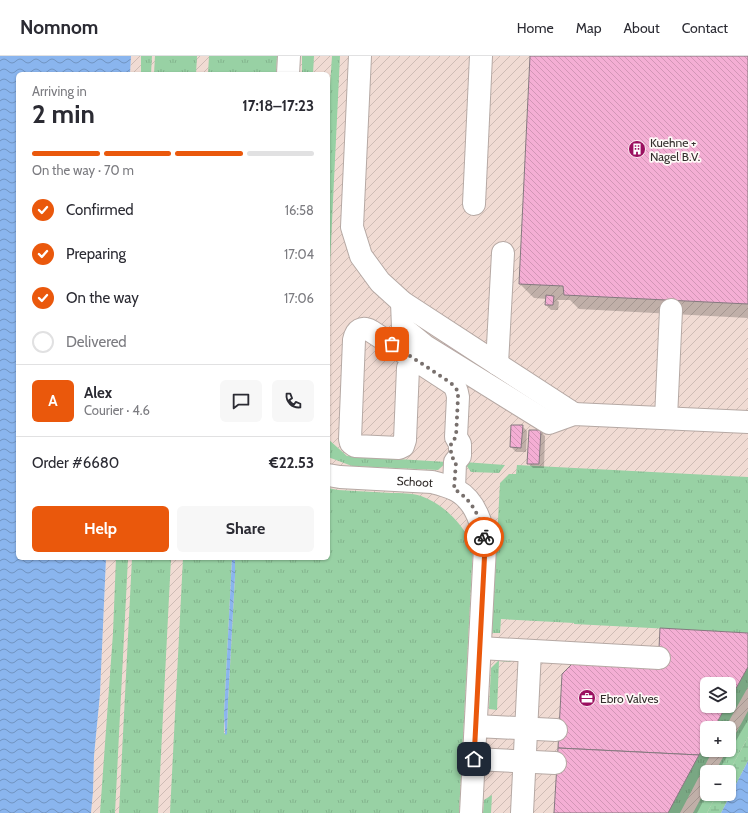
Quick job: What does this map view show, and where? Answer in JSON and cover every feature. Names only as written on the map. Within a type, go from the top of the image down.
[{"type":"street","points":[[288,72],[289,56]]},
{"type":"street","points":[[360,56],[352,226],[361,256],[380,282],[402,302],[498,356],[574,414]]},
{"type":"street","points":[[474,204],[481,56]]},
{"type":"street","points":[[498,356],[503,253]]},
{"type":"street","points":[[402,302],[403,328],[425,346],[549,423],[574,414],[748,422]]},
{"type":"street","points":[[666,418],[671,310]]},
{"type":"street","points":[[414,358],[408,368],[405,440],[403,446],[399,448],[355,446],[351,443],[350,435],[355,335],[362,328],[367,329],[414,358],[455,386],[458,391],[456,437],[451,443],[451,456],[456,462],[454,489]]},
{"type":"street","name":"Schoot","points":[[330,475],[432,482],[454,489],[461,493],[475,510],[484,534],[485,547],[471,813]]},
{"type":"street","points":[[480,648],[659,658]]},
{"type":"street","points":[[522,813],[530,651]]},
{"type":"street","points":[[476,726],[556,730]]},
{"type":"street","points":[[474,759],[554,763]]},
{"type":"shaded area","points":[[131,56],[748,56],[748,813],[91,813],[94,756],[100,694],[106,560],[330,560],[330,72],[130,72]]},
{"type":"green space","points":[[141,56],[152,56],[151,72],[141,72]]},
{"type":"green space","points":[[155,56],[197,56],[196,72],[154,72]]},
{"type":"green space","points":[[209,56],[277,56],[276,72],[208,72]]},
{"type":"green space","points":[[302,56],[314,56],[313,72],[302,72]]},
{"type":"green space","points":[[332,56],[340,56],[330,264],[330,86]]},
{"type":"green space","points":[[330,441],[347,456],[447,462],[438,470],[352,466],[330,458]]},
{"type":"green space","points":[[464,462],[505,465],[499,473],[471,472]]},
{"type":"green space","points":[[517,465],[748,477],[748,633],[501,619],[500,633],[492,633],[500,483],[509,474],[516,474]]},
{"type":"green space","points":[[330,488],[414,494],[430,500],[452,516],[464,531],[473,547],[459,813],[170,813],[183,560],[232,560],[224,714],[224,733],[227,734],[235,560],[330,560]]},
{"type":"green space","points":[[116,560],[128,560],[115,813],[100,813],[113,633]]},
{"type":"green space","points":[[132,560],[171,560],[158,813],[119,813]]},
{"type":"green space","points":[[499,660],[510,660],[511,662],[499,661],[497,710],[489,709],[491,668]]},
{"type":"green space","points":[[748,667],[748,687],[736,708],[736,688]]},
{"type":"green space","points":[[748,711],[748,737],[733,765],[719,765],[723,757],[736,757],[736,733]]},
{"type":"green space","points":[[722,713],[733,713],[729,721],[718,721]]},
{"type":"green space","points":[[748,737],[748,761],[736,784],[736,765],[733,765]]},
{"type":"green space","points":[[700,753],[700,757],[709,757],[705,765],[700,765],[700,775],[680,813],[668,813]]},
{"type":"green space","points":[[492,795],[491,813],[483,813],[484,800]]},
{"type":"green space","points":[[700,800],[713,801],[707,813],[693,813]]},
{"type":"green space","points":[[713,801],[727,801],[721,813],[707,813]]},
{"type":"water","points":[[0,56],[131,56],[130,72],[16,72],[16,560],[106,560],[100,694],[94,756],[91,813],[0,813]]},
{"type":"water","points":[[232,560],[235,560],[227,734],[225,735],[224,714]]},
{"type":"water","points":[[748,761],[748,813],[721,813],[727,801],[736,801],[736,784]]},
{"type":"building","name":"Kuehne + Nagel B.V.","points":[[530,56],[748,56],[748,304],[564,295],[563,286],[519,284]]},
{"type":"building","points":[[546,295],[554,296],[553,305],[545,305]]},
{"type":"building","points":[[447,340],[465,351],[459,360],[442,348]]},
{"type":"building","points":[[511,425],[523,425],[521,448],[510,447]]},
{"type":"building","points":[[529,430],[541,430],[539,464],[527,464]]},
{"type":"building","points":[[660,628],[748,633],[748,667],[736,688],[736,677],[700,677],[700,713],[722,713],[718,721],[700,721],[699,755],[558,748],[562,674],[573,663],[658,668]]},
{"type":"building","points":[[558,748],[699,755],[668,813],[554,813]]},
{"type":"way so far","points":[[392,344],[451,383],[458,391],[456,437],[451,443],[451,456],[456,462],[454,489],[461,493],[475,510],[484,537]]},
{"type":"place","name":"Kuehne + Nagel B.V.","points":[[637,149]]},
{"type":"place","name":"Ebro Valves","points":[[587,698]]},
{"type":"route","points":[[474,759],[485,547],[484,537]]}]
